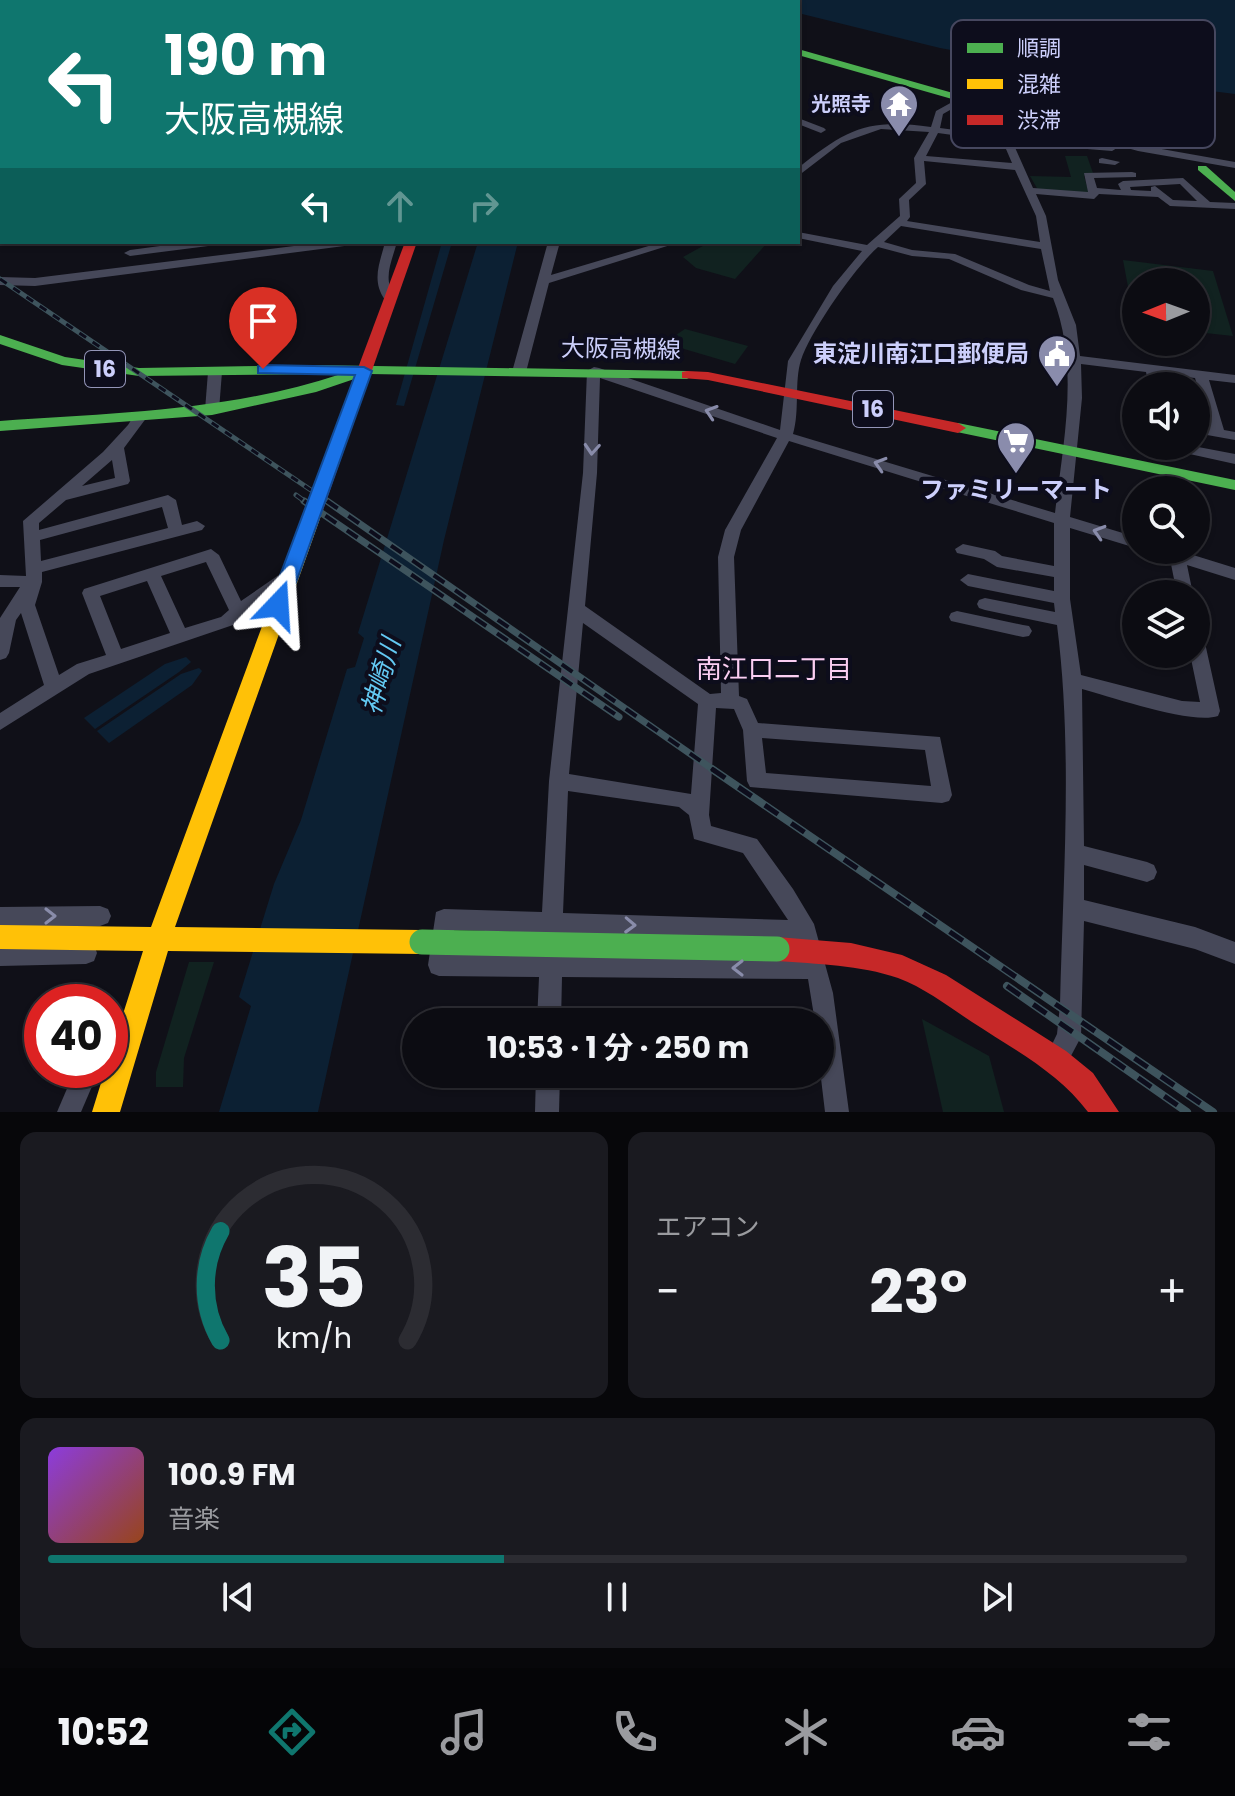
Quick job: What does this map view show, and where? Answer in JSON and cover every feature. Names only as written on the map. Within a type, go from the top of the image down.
[{"type":"street","points":[[800,53],[951,96]]},
{"type":"street","points":[[730,700],[726,557],[733,530],[786,435],[794,361],[839,286],[872,246],[905,217],[905,195],[921,184],[917,166],[919,158],[937,130],[939,113],[951,106]]},
{"type":"street","points":[[800,122],[821,130]]},
{"type":"street","points":[[800,171],[838,141],[880,126],[951,132]]},
{"type":"street","points":[[1010,148],[1033,191],[1058,296],[1070,325],[1074,359],[1071,450],[1062,520],[1062,599],[1073,680],[1074,908],[1071,1023],[1069,1037],[1056,1061]]},
{"type":"street","points":[[1138,148],[1235,165]]},
{"type":"street","points":[[919,158],[1020,167]]},
{"type":"street","points":[[1107,175],[1102,160],[1115,162]]},
{"type":"street","points":[[1202,168],[1235,198]]},
{"type":"street","points":[[1033,191],[1094,196],[1088,175],[1132,175]]},
{"type":"street","points":[[1128,193],[1123,184],[1183,181],[1208,206]]},
{"type":"street","points":[[1149,183],[1170,203],[1235,206]]},
{"type":"street","points":[[1093,191],[1160,194]]},
{"type":"street","points":[[900,223],[1048,247]]},
{"type":"street","points":[[800,235],[951,256],[1025,288],[1058,296]]},
{"type":"street","points":[[131,270],[131,248],[190,244]]},
{"type":"street","points":[[221,244],[236,257]]},
{"type":"street","points":[[0,281],[35,282],[236,257],[283,246],[318,244]]},
{"type":"street","points":[[389,297],[382,290],[381,279],[390,244]]},
{"type":"street","points":[[128,1013],[158,939],[289,576],[371,371],[389,297],[410,244]]},
{"type":"street","points":[[513,372],[553,244]]},
{"type":"street","points":[[544,281],[667,244]]},
{"type":"street","points":[[895,266],[908,252]]},
{"type":"street","name":"大阪高槻線","points":[[0,339],[43,356],[93,367],[139,372],[594,371],[708,376],[1235,485]]},
{"type":"street","points":[[1074,359],[1176,372]]},
{"type":"street","points":[[0,426],[212,410],[311,389],[371,371]]},
{"type":"street","points":[[552,922],[559,781],[590,473],[594,371],[633,387],[1122,539]]},
{"type":"street","points":[[212,410],[215,372]]},
{"type":"street","points":[[1210,376],[1235,379]]},
{"type":"street","points":[[1210,406],[1218,433]]},
{"type":"street","points":[[54,687],[27,605],[33,576],[31,521],[116,445],[138,424],[140,417]]},
{"type":"street","points":[[1210,432],[1235,436]]},
{"type":"street","points":[[60,497],[123,481],[116,445]]},
{"type":"street","points":[[1210,452],[1235,459]]},
{"type":"street","points":[[32,537],[168,500],[176,531]]},
{"type":"street","points":[[0,581],[33,576],[197,526]]},
{"type":"street","points":[[963,549],[989,555],[997,561],[1062,573]]},
{"type":"street","points":[[116,658],[90,593],[211,555],[239,614]]},
{"type":"street","points":[[1203,564],[1235,574]]},
{"type":"street","points":[[152,574],[180,637]]},
{"type":"street","points":[[0,653],[4,619],[33,576]]},
{"type":"street","points":[[2,718],[83,669],[227,621],[289,576]]},
{"type":"street","points":[[984,593],[1062,599]]},
{"type":"street","points":[[984,593],[1064,620]]},
{"type":"street","points":[[984,593],[997,625]]},
{"type":"street","points":[[575,608],[707,701],[730,700],[741,704],[752,730],[757,781],[942,795],[933,743],[752,730]]},
{"type":"street","points":[[957,618],[1023,631]]},
{"type":"street","points":[[1073,680],[1182,708],[1211,711],[1202,668]]},
{"type":"street","points":[[707,701],[701,833],[750,845],[791,903],[811,950],[837,1112]]},
{"type":"street","points":[[559,781],[683,799],[700,813]]},
{"type":"street","points":[[1074,853],[1147,872]]},
{"type":"street","points":[[1074,908],[1195,938],[1235,953]]},
{"type":"street","points":[[0,917],[100,916]]},
{"type":"street","points":[[811,950],[551,968],[439,965],[444,919],[552,922],[811,950],[851,955],[902,967],[979,1008],[1083,1083],[1105,1112]]},
{"type":"street","points":[[0,937],[811,950]]},
{"type":"street","points":[[0,955],[86,953]]},
{"type":"street","points":[[550,1008],[551,968]]},
{"type":"street","points":[[69,1112],[79,1088]]},
{"type":"street","points":[[106,1112],[110,1088]]},
{"type":"street","points":[[547,1112],[548,1088]]},
{"type":"shaded area","points":[[1065,156],[1087,156],[1093,173],[1084,176],[1089,194],[1038,190],[1030,176],[1071,177]]},
{"type":"shaded area","points":[[706,244],[766,244],[735,279],[696,268],[683,257]]},
{"type":"shaded area","points":[[1123,260],[1188,268],[1124,268]]},
{"type":"shaded area","points":[[1210,271],[1213,271],[1233,336],[1210,334]]},
{"type":"shaded area","points":[[685,329],[748,346],[735,364],[664,343]]},
{"type":"shaded area","points":[[189,962],[214,962],[184,1058],[183,1087],[156,1087],[156,1072]]},
{"type":"shaded area","points":[[922,1019],[989,1056],[1004,1112],[943,1112]]},
{"type":"water","points":[[800,0],[1235,0],[1235,94],[1215,91],[1215,20],[951,20],[951,50],[800,13]]},
{"type":"water","points":[[441,244],[451,244],[404,406],[396,405]]},
{"type":"water","name":"神崎川","points":[[477,244],[518,244],[444,540],[318,1112],[219,1112],[251,1006],[239,997],[274,884],[301,820],[347,669],[355,667],[364,638],[358,633]]},
{"type":"water","points":[[186,657],[191,662],[179,672],[95,729],[84,718],[165,664]]},
{"type":"water","points":[[199,668],[202,671],[192,685],[109,743],[97,731],[181,674]]},
{"type":"railway","points":[[0,279],[330,503]]},
{"type":"railway","points":[[296,495],[307,503]]},
{"type":"railway","points":[[304,501],[619,717]]},
{"type":"railway","points":[[327,501],[715,771]]},
{"type":"railway","points":[[712,769],[1213,1112]]},
{"type":"railway","points":[[1007,986],[1187,1112]]},
{"type":"traffic: fast","points":[[800,53],[951,96]]},
{"type":"traffic: fast","points":[[1202,168],[1235,198]]},
{"type":"traffic: fast","points":[[0,339],[62,361],[139,372],[314,369],[687,375]]},
{"type":"traffic: fast","points":[[0,426],[212,410],[311,389],[364,371]]},
{"type":"traffic: fast","points":[[958,428],[1235,485]]},
{"type":"traffic: fast","points":[[422,942],[777,949]]},
{"type":"traffic: slow","points":[[106,1112],[168,910],[314,510]]},
{"type":"traffic: slow","points":[[0,937],[422,942]]},
{"type":"traffic: jam","points":[[314,510],[410,244]]},
{"type":"traffic: jam","points":[[687,375],[708,376],[958,428]]},
{"type":"traffic: jam","points":[[777,949],[851,955],[902,967],[937,984],[1056,1061],[1083,1083],[1105,1112]]},
{"type":"place","name":"光照寺","points":[[899,138]]},
{"type":"place","name":"東淀川南江口郵便局","points":[[1057,388]]},
{"type":"place","name":"ファミリーマート","points":[[1016,475]]},
{"type":"district","name":"南江口二丁目","points":[[774,669]]},
{"type":"route","points":[[263,369],[364,371],[278,605]]}]
